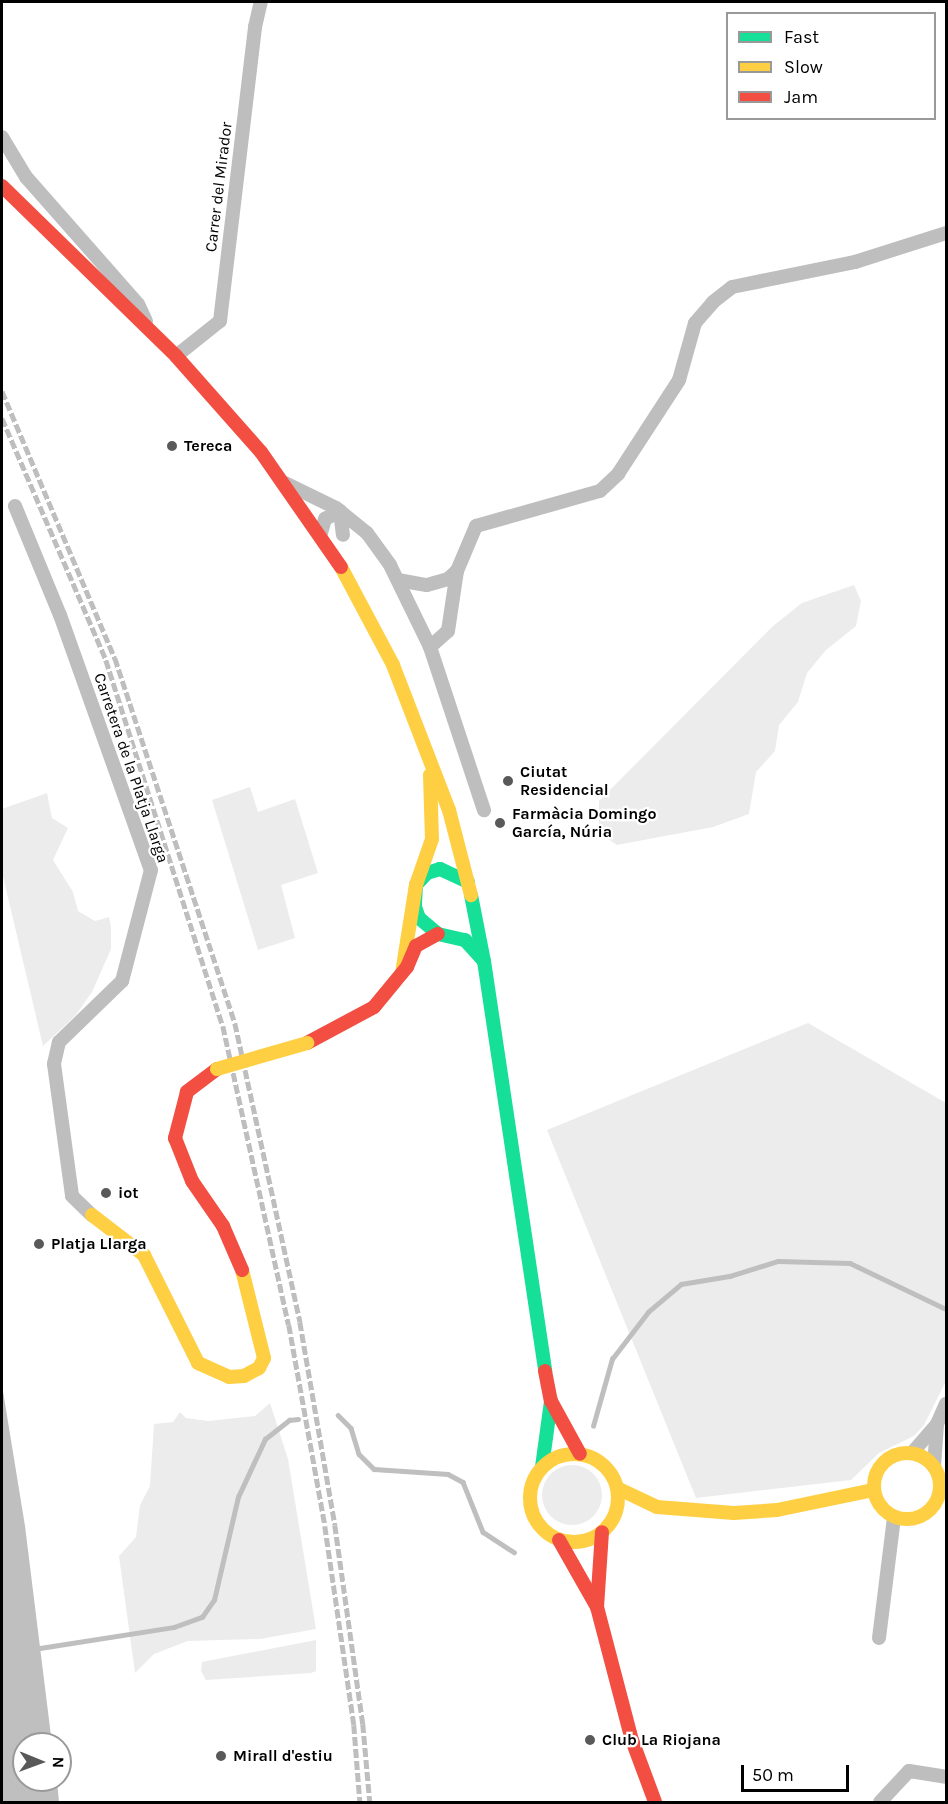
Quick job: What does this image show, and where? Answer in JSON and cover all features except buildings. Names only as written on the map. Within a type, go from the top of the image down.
[{"type":"street","name":"Carrer del Mirador","points":[[176,356],[220,321],[255,27],[261,2]]},
{"type":"street","points":[[2,137],[26,177],[138,304],[151,331]]},
{"type":"street","points":[[2,186],[176,356],[285,483],[333,552],[393,665],[429,751],[468,882],[484,960],[528,1271],[551,1401],[542,1467]]},
{"type":"street","points":[[430,647],[448,631],[457,571],[476,526],[600,491],[618,474],[679,380],[696,323],[732,287],[855,262],[946,233]]},
{"type":"street","points":[[285,483],[336,508],[367,532],[398,580],[430,647],[484,810]]},
{"type":"street","name":"Carretera de la Platja Llarga","points":[[15,507],[60,615],[151,870],[122,981],[59,1042],[54,1064],[72,1196],[92,1215],[144,1255],[179,1320],[189,1351],[198,1363],[211,1372],[229,1377],[244,1376],[260,1368],[264,1358],[261,1334],[239,1261],[223,1226],[192,1181],[175,1138],[187,1092],[202,1076],[217,1069],[307,1043],[374,1007],[402,973],[416,946],[425,938],[438,934]]},
{"type":"street","points":[[321,533],[325,519],[340,512],[343,535],[333,552]]},
{"type":"street","points":[[343,535],[367,532]]},
{"type":"street","points":[[398,580],[427,585],[448,579],[457,571]]},
{"type":"street","points":[[402,973],[416,885],[432,839],[429,751]]},
{"type":"street","points":[[468,882],[440,869],[427,873],[416,885],[419,918],[438,934],[465,940],[484,960]]},
{"type":"street","points":[[551,1401],[580,1454]]},
{"type":"street","points":[[937,1424],[934,1467],[939,1477],[942,1501],[925,1515],[915,1519],[894,1517],[880,1506],[874,1490],[875,1480],[884,1463],[892,1457],[912,1453],[937,1424],[946,1404]]},
{"type":"street","points":[[912,1453],[934,1467]]},
{"type":"street","points":[[564,1454],[580,1454],[597,1460],[610,1473],[617,1488],[613,1518],[602,1532],[588,1540],[559,1540],[544,1532],[530,1505],[534,1479],[542,1467],[564,1454]]},
{"type":"street","points":[[617,1488],[657,1507]]},
{"type":"street","points":[[613,1518],[657,1507],[734,1514],[777,1510],[874,1490]]},
{"type":"street","points":[[879,1638],[894,1517]]},
{"type":"street","points":[[597,1607],[602,1532]]},
{"type":"street","points":[[559,1540],[597,1607],[632,1740],[655,1803]]},
{"type":"street","points":[[880,1803],[909,1772],[946,1777]]},
{"type":"shaded area","points":[[854,585],[861,601],[856,626],[826,650],[807,673],[798,702],[779,725],[775,751],[756,772],[749,814],[713,827],[617,845],[599,833],[599,801],[773,626],[802,603]]},
{"type":"shaded area","points":[[250,787],[258,812],[295,799],[318,873],[281,885],[295,938],[258,950],[212,800]]},
{"type":"shaded area","points":[[47,793],[52,818],[68,828],[53,860],[73,892],[78,911],[95,921],[109,917],[111,949],[92,992],[75,1016],[43,1046],[2,872],[2,809]]},
{"type":"shaded area","points":[[808,1023],[946,1103],[946,1381],[924,1425],[914,1436],[879,1453],[851,1480],[696,1498],[547,1130]]},
{"type":"shaded area","points":[[2,1385],[25,1526],[51,1732],[12,1732],[12,1792],[58,1792],[59,1802],[2,1802]]},
{"type":"shaded area","points":[[270,1403],[288,1459],[316,1629],[260,1639],[188,1641],[154,1654],[135,1673],[119,1556],[136,1537],[140,1505],[150,1486],[154,1424],[173,1422],[180,1412],[186,1418],[208,1421],[255,1416]]},
{"type":"shaded area","points":[[572,1465],[593,1474],[602,1495],[593,1516],[572,1525],[551,1516],[542,1495],[551,1474]]},
{"type":"shaded area","points":[[316,1640],[316,1671],[311,1673],[206,1680],[201,1671],[202,1662]]},
{"type":"waterway","points":[[593,1426],[612,1359],[648,1312],[681,1284],[730,1276],[778,1261],[850,1263],[946,1309]]},
{"type":"waterway","points":[[338,1415],[351,1428],[359,1454],[374,1469],[448,1474],[463,1482],[483,1532],[514,1552]]},
{"type":"waterway","points":[[40,1648],[174,1627],[202,1617],[214,1600],[238,1497],[265,1439],[289,1420],[298,1419]]},
{"type":"railway","points":[[2,391],[115,658],[235,1023],[300,1322],[335,1525],[363,1724],[370,1802]]},
{"type":"railway","points":[[2,418],[106,660],[223,1026],[289,1325],[325,1526],[354,1725],[360,1802]]},
{"type":"traffic: fast","points":[[468,882],[440,869],[427,873],[416,885],[415,907],[419,918],[438,934],[465,940],[484,961]]},
{"type":"traffic: fast","points":[[471,895],[484,961],[545,1371]]},
{"type":"traffic: fast","points":[[542,1467],[551,1401]]},
{"type":"traffic: slow","points":[[341,567],[393,665],[449,810],[471,895]]},
{"type":"traffic: slow","points":[[402,973],[416,885],[432,839],[430,775]]},
{"type":"traffic: slow","points":[[217,1069],[307,1043]]},
{"type":"traffic: slow","points":[[92,1215],[144,1255],[198,1363],[229,1377],[244,1376],[259,1368],[264,1358],[242,1270]]},
{"type":"traffic: slow","points":[[907,1453],[920,1455],[935,1468],[940,1486],[938,1499],[925,1514],[907,1519],[894,1517],[879,1504],[874,1486],[876,1473],[889,1458],[907,1453]]},
{"type":"traffic: slow","points":[[574,1454],[591,1457],[605,1467],[615,1481],[618,1498],[615,1515],[605,1529],[591,1539],[574,1542],[557,1539],[543,1529],[533,1515],[530,1498],[533,1481],[543,1467],[557,1457],[574,1454]]},
{"type":"traffic: slow","points":[[617,1488],[657,1507],[734,1513],[777,1510],[874,1490]]},
{"type":"traffic: jam","points":[[2,186],[176,356],[261,452],[341,567]]},
{"type":"traffic: jam","points":[[307,1043],[374,1007],[407,967],[416,946],[438,934]]},
{"type":"traffic: jam","points":[[217,1069],[187,1092],[175,1138],[192,1181],[223,1226],[242,1270]]},
{"type":"traffic: jam","points":[[545,1371],[551,1401],[580,1454]]},
{"type":"traffic: jam","points":[[597,1607],[602,1532]]},
{"type":"traffic: jam","points":[[559,1540],[597,1607],[632,1740],[655,1802]]},
{"type":"place","name":"Tereca","points":[[172,446]]},
{"type":"place","name":"Ciutat Residencial","points":[[508,781]]},
{"type":"place","name":"Farmàcia Domingo García, Núria","points":[[500,823]]},
{"type":"place","name":"iot","points":[[106,1193]]},
{"type":"place","name":"Platja Llarga","points":[[39,1244]]},
{"type":"place","name":"Club La Riojana","points":[[590,1740]]},
{"type":"place","name":"Mirall d'estiu","points":[[221,1756]]}]
